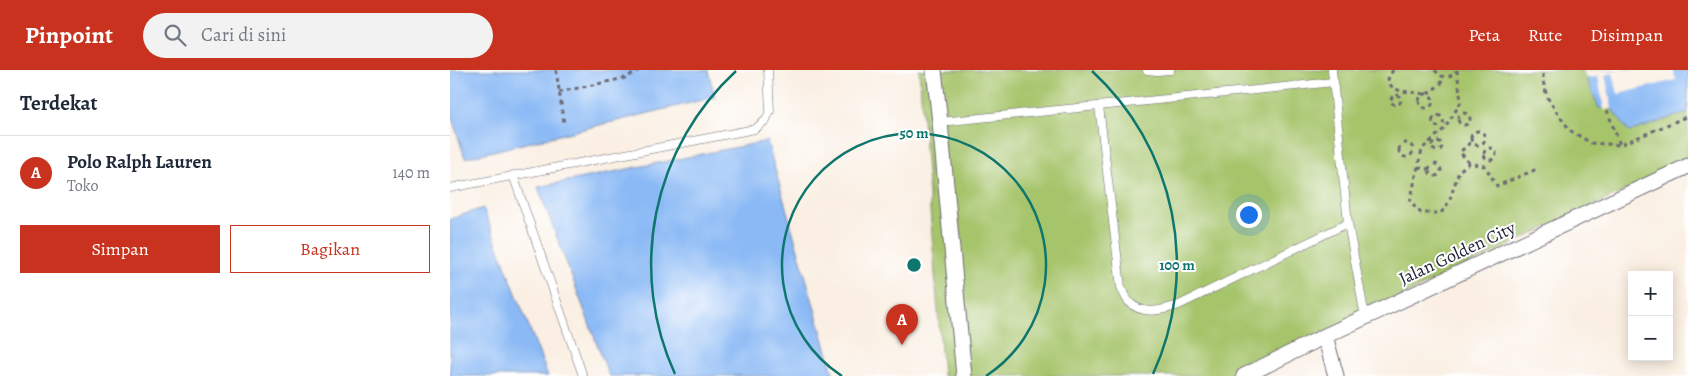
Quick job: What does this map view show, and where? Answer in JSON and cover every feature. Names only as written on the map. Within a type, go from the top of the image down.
[{"type":"street","points":[[934,70],[964,376]]},
{"type":"street","name":"Jalan Golden City","points":[[1244,376],[1364,317],[1688,166]]},
{"type":"street","points":[[1325,336],[1336,376]]},
{"type":"lane","points":[[450,188],[755,129],[766,120],[770,111],[768,70]]},
{"type":"lane","points":[[1147,70],[1170,70]]},
{"type":"lane","points":[[1332,70],[1348,223],[1364,317]]},
{"type":"lane","points":[[940,122],[1334,82]]},
{"type":"lane","points":[[1099,106],[1121,287],[1128,301],[1140,310],[1158,312],[1179,305],[1348,223]]},
{"type":"lane","points":[[513,175],[583,376]]},
{"type":"path","points":[[556,70],[564,123]]},
{"type":"path","points":[[559,92],[624,78],[639,70]]},
{"type":"path","points":[[1393,70],[1388,78],[1391,86],[1400,91],[1427,94],[1431,96],[1431,105],[1425,108],[1421,106],[1419,100],[1421,96],[1427,94],[1441,84],[1442,76]]},
{"type":"path","points":[[1435,70],[1442,76],[1452,76],[1457,70]]},
{"type":"path","points":[[1457,70],[1461,102],[1457,114],[1457,119],[1460,124],[1465,125],[1470,122],[1470,116],[1466,113],[1457,114],[1445,125],[1433,141],[1422,149],[1410,202],[1421,214],[1441,213],[1449,202],[1459,171],[1469,163]]},
{"type":"path","points":[[1542,74],[1542,81],[1548,96],[1560,117],[1571,131],[1591,143],[1620,144],[1688,116]]},
{"type":"path","points":[[1397,96],[1400,91]]},
{"type":"path","points":[[1607,110],[1620,144]]},
{"type":"path","points":[[1472,141],[1475,144],[1481,143],[1484,140],[1484,136],[1481,132],[1475,132],[1472,135],[1472,141],[1460,152],[1469,163],[1484,166]]},
{"type":"path","points":[[1408,143],[1411,146],[1412,152],[1409,156],[1405,157],[1401,155],[1399,149],[1403,144],[1408,143]]},
{"type":"path","points":[[1412,152],[1421,154]]},
{"type":"path","points":[[1486,159],[1484,166],[1496,186],[1537,169]]},
{"type":"path","points":[[1437,164],[1441,167],[1442,173],[1436,177],[1432,176],[1429,169],[1437,164]]},
{"type":"path","points":[[1418,167],[1429,169]]},
{"type":"green space","points":[[919,70],[1688,70],[1688,161],[1232,376],[943,376]]},
{"type":"water","points":[[450,70],[708,70],[715,97],[465,158],[450,112]]},
{"type":"water","points":[[1583,70],[1688,70],[1688,112],[1629,132],[1612,109],[1599,108]]},
{"type":"water","points":[[767,141],[834,376],[609,376],[538,187]]},
{"type":"water","points":[[483,208],[548,376],[450,376],[450,219]]},
{"type":"pier","points":[[1583,70],[1673,70],[1676,80],[1618,94],[1613,73],[1605,75],[1612,109],[1604,110],[1598,77],[1586,78]]},
{"type":"place","name":"Polo Ralph Lauren","points":[[902,345]]}]
